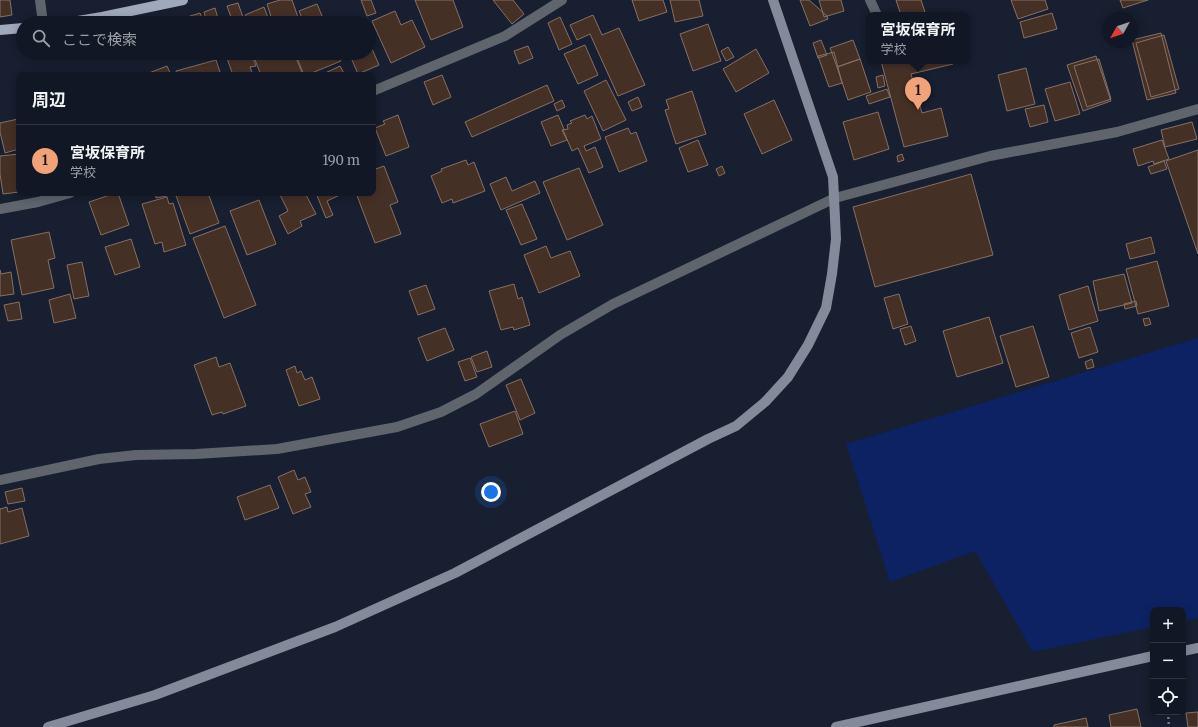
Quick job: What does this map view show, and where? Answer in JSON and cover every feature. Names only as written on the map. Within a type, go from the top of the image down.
[{"type":"main road","points":[[107,16],[183,0]]},
{"type":"main road","points":[[0,30],[16,29]]},
{"type":"street","points":[[40,0],[42,16]]},
{"type":"street","points":[[376,90],[506,36],[562,0]]},
{"type":"street","points":[[48,727],[155,696],[335,626],[455,573],[708,439],[736,426],[765,402],[788,377],[808,345],[826,308],[836,239],[833,178],[773,0]]},
{"type":"street","points":[[870,0],[876,12]]},
{"type":"street","points":[[0,480],[99,459],[136,455],[196,454],[277,449],[397,427],[441,412],[476,394],[560,335],[613,304],[835,198],[990,156],[1117,132],[1198,109]]},
{"type":"street","points":[[0,209],[38,202],[59,196]]},
{"type":"street","points":[[1186,650],[1198,648]]},
{"type":"street","points":[[836,727],[1150,657]]},
{"type":"path","points":[[1168,715],[1170,727]]},
{"type":"shaded area","points":[[1198,338],[1198,618],[1186,620],[1186,607],[1150,607],[1150,628],[1033,652],[975,551],[890,582],[846,444]]},
{"type":"building","points":[[0,0],[10,0],[12,15],[0,17]]},
{"type":"building","points":[[280,0],[292,0],[298,16],[271,16],[267,4]]},
{"type":"building","points":[[361,0],[371,0],[376,13],[367,16]]},
{"type":"building","points":[[415,0],[453,0],[463,27],[431,40]]},
{"type":"building","points":[[493,0],[513,0],[524,14],[512,24]]},
{"type":"building","points":[[632,0],[663,0],[667,12],[639,21]]},
{"type":"building","points":[[670,0],[699,0],[703,16],[675,22]]},
{"type":"building","points":[[800,0],[809,0],[827,16],[828,19],[810,26]]},
{"type":"building","points":[[819,0],[841,0],[844,11],[824,17]]},
{"type":"building","points":[[896,0],[921,0],[925,12],[900,12]]},
{"type":"building","points":[[1011,0],[1045,0],[1048,9],[1018,19]]},
{"type":"building","points":[[1120,0],[1148,0],[1123,8]]},
{"type":"building","points":[[238,3],[243,16],[231,16],[227,6]]},
{"type":"building","points":[[317,4],[322,16],[301,16],[299,11]]},
{"type":"building","points":[[264,7],[267,16],[246,16]]},
{"type":"building","points":[[215,8],[217,16],[205,16],[204,12]]},
{"type":"building","points":[[395,11],[401,25],[412,20],[425,47],[391,63],[376,30],[376,19]]},
{"type":"building","points":[[200,13],[201,16],[190,16]]},
{"type":"building","points":[[1052,13],[1057,29],[1024,38],[1020,22]]},
{"type":"building","points":[[593,15],[602,35],[619,28],[645,85],[618,96],[590,34],[577,40],[570,25]]},
{"type":"building","points":[[560,17],[572,44],[559,50],[548,23]]},
{"type":"building","points":[[708,24],[721,61],[693,71],[680,34]]},
{"type":"building","points":[[1161,33],[1176,93],[1147,100],[1134,48],[1138,48],[1138,39]]},
{"type":"building","points":[[1164,35],[1179,89],[1151,97],[1137,48],[1138,42]]},
{"type":"building","points":[[821,40],[827,55],[818,58],[813,43]]},
{"type":"building","points":[[853,40],[860,59],[837,67],[830,48]]},
{"type":"building","points":[[585,45],[598,75],[578,84],[564,54]]},
{"type":"building","points":[[528,46],[533,58],[519,64],[514,51]]},
{"type":"building","points":[[728,47],[734,57],[726,61],[721,51]]},
{"type":"building","points":[[756,49],[769,73],[736,92],[723,69]]},
{"type":"building","points":[[834,52],[842,83],[829,87],[818,56]]},
{"type":"building","points":[[1096,56],[1111,101],[1083,111],[1067,65]]},
{"type":"building","points":[[376,58],[379,65],[363,72],[357,72],[352,60],[376,60]]},
{"type":"building","points":[[860,59],[871,92],[848,100],[837,67]]},
{"type":"building","points":[[1099,59],[1111,99],[1087,107],[1074,66]]},
{"type":"building","points":[[216,60],[220,72],[176,72]]},
{"type":"building","points":[[228,60],[254,60],[256,66],[250,67],[252,72],[232,72]]},
{"type":"building","points":[[255,60],[297,60],[302,72],[260,72]]},
{"type":"building","points":[[298,60],[341,61],[314,72],[303,72]]},
{"type":"building","points":[[882,64],[953,64],[911,74],[922,113],[941,108],[948,136],[904,147]]},
{"type":"building","points":[[167,66],[170,72],[152,72]]},
{"type":"building","points":[[340,66],[343,72],[327,72]]},
{"type":"building","points":[[1026,68],[1035,104],[1007,111],[998,75]]},
{"type":"building","points":[[442,75],[451,97],[433,105],[424,82]]},
{"type":"building","points":[[883,75],[885,86],[878,88],[876,77]]},
{"type":"building","points":[[606,80],[626,120],[603,131],[584,91]]},
{"type":"building","points":[[1070,82],[1080,114],[1055,121],[1045,89]]},
{"type":"building","points":[[547,85],[554,101],[472,137],[465,122]]},
{"type":"building","points":[[887,89],[890,97],[869,104],[866,96]]},
{"type":"building","points":[[692,91],[706,134],[676,144],[665,110],[669,109],[666,100]]},
{"type":"building","points":[[638,97],[642,107],[632,111],[628,102]]},
{"type":"building","points":[[562,100],[565,107],[557,111],[554,104]]},
{"type":"building","points":[[774,100],[792,140],[762,154],[744,114]]},
{"type":"building","points":[[1044,105],[1048,122],[1030,127],[1025,109]]},
{"type":"building","points":[[878,112],[889,149],[854,160],[843,122]]},
{"type":"building","points":[[398,115],[409,147],[386,156],[376,131],[376,128],[385,124],[383,121]]},
{"type":"building","points":[[558,115],[564,129],[562,130],[567,140],[551,146],[541,122]]},
{"type":"building","points":[[585,115],[587,119],[592,116],[601,139],[584,146],[586,151],[595,147],[603,167],[589,173],[578,148],[572,151],[563,130],[568,129],[567,125],[572,123],[570,121]]},
{"type":"building","points":[[16,119],[16,150],[5,153],[0,132],[0,123]]},
{"type":"building","points":[[1192,122],[1197,139],[1165,147],[1161,130]]},
{"type":"building","points":[[628,128],[631,134],[636,132],[647,161],[619,172],[605,137]]},
{"type":"building","points":[[698,140],[708,165],[688,172],[679,148]]},
{"type":"building","points":[[1162,140],[1169,159],[1154,164],[1153,161],[1138,166],[1133,149]]},
{"type":"building","points":[[1198,150],[1198,254],[1166,161]]},
{"type":"building","points":[[16,154],[16,192],[3,194],[0,174],[0,156]]},
{"type":"building","points":[[902,154],[904,160],[898,162],[897,156]]},
{"type":"building","points":[[466,160],[468,165],[474,162],[485,191],[453,203],[452,199],[442,203],[431,176],[442,171],[441,169]]},
{"type":"building","points":[[1164,161],[1167,169],[1151,174],[1148,167]]},
{"type":"building","points":[[384,166],[398,202],[390,205],[401,234],[375,243],[357,196],[376,196],[376,169]]},
{"type":"building","points":[[722,166],[725,173],[719,176],[716,169]]},
{"type":"building","points":[[579,168],[603,225],[567,240],[543,182]]},
{"type":"building","points":[[971,174],[993,255],[875,287],[853,207]]},
{"type":"building","points":[[506,177],[512,191],[535,181],[540,193],[501,210],[490,184]]},
{"type":"building","points":[[107,196],[119,196],[129,225],[101,235],[89,202]]},
{"type":"building","points":[[156,196],[167,196],[156,198]]},
{"type":"building","points":[[176,196],[209,196],[219,223],[190,234]]},
{"type":"building","points":[[280,196],[307,196],[316,214],[300,221],[302,226],[288,234],[279,216],[288,211]]},
{"type":"building","points":[[317,196],[338,196],[327,201],[333,215],[326,218]]},
{"type":"building","points":[[167,197],[169,204],[173,203],[186,245],[164,252],[162,242],[155,244],[142,204]]},
{"type":"building","points":[[259,200],[276,244],[247,255],[230,211]]},
{"type":"building","points":[[522,204],[537,239],[521,245],[506,210]]},
{"type":"building","points":[[225,226],[256,305],[224,318],[193,238]]},
{"type":"building","points":[[49,232],[55,258],[48,260],[54,288],[22,295],[11,240]]},
{"type":"building","points":[[1151,237],[1155,253],[1130,259],[1126,244]]},
{"type":"building","points":[[131,239],[140,267],[115,275],[105,247]]},
{"type":"building","points":[[546,246],[551,258],[570,251],[580,276],[539,293],[524,255]]},
{"type":"building","points":[[1157,261],[1169,306],[1138,314],[1126,269]]},
{"type":"building","points":[[82,262],[89,296],[74,299],[67,265]]},
{"type":"building","points":[[0,270],[1,274],[11,272],[14,294],[0,296]]},
{"type":"building","points":[[1124,274],[1132,303],[1099,311],[1093,281]]},
{"type":"building","points":[[514,284],[518,299],[522,297],[530,325],[514,330],[513,327],[501,330],[489,291]]},
{"type":"building","points":[[426,285],[435,309],[418,315],[409,291]]},
{"type":"building","points":[[1088,286],[1098,321],[1069,330],[1059,295]]},
{"type":"building","points":[[70,294],[76,318],[54,323],[49,300]]},
{"type":"building","points":[[899,294],[908,324],[893,329],[884,298]]},
{"type":"building","points":[[1136,301],[1137,306],[1125,309],[1124,304]]},
{"type":"building","points":[[19,302],[22,319],[8,321],[4,305]]},
{"type":"building","points":[[989,317],[1003,363],[957,377],[943,331]]},
{"type":"building","points":[[1149,318],[1151,324],[1145,326],[1143,319]]},
{"type":"building","points":[[911,326],[916,341],[905,345],[900,329]]},
{"type":"building","points":[[1033,326],[1049,377],[1016,387],[1000,336]]},
{"type":"building","points":[[1090,327],[1098,352],[1079,358],[1071,333]]},
{"type":"building","points":[[445,328],[454,350],[427,361],[418,338]]},
{"type":"building","points":[[487,351],[492,367],[477,372],[471,357]]},
{"type":"building","points":[[216,357],[219,367],[230,363],[246,406],[223,414],[222,412],[212,415],[194,365]]},
{"type":"building","points":[[470,358],[477,377],[465,381],[458,362]]},
{"type":"building","points":[[1092,359],[1094,367],[1087,369],[1085,362]]},
{"type":"building","points":[[295,366],[297,373],[301,371],[305,380],[312,377],[320,399],[299,406],[286,370]]},
{"type":"building","points":[[521,379],[535,413],[520,420],[506,385]]},
{"type":"building","points":[[515,411],[523,434],[489,447],[480,424]]},
{"type":"building","points":[[294,470],[298,480],[305,477],[311,492],[305,494],[311,507],[293,514],[278,477]]},
{"type":"building","points":[[270,485],[279,508],[245,520],[237,497]]},
{"type":"building","points":[[22,488],[25,501],[8,504],[5,492]]},
{"type":"building","points":[[7,507],[8,512],[22,508],[29,536],[0,544],[0,509]]},
{"type":"building","points":[[1137,709],[1141,727],[1111,727],[1109,715]]},
{"type":"building","points":[[1198,712],[1198,727],[1188,727],[1186,713]]},
{"type":"building","points":[[1086,718],[1088,727],[1054,727],[1054,725]]},
{"type":"place","name":"宮坂保育所","points":[[918,110]]}]
